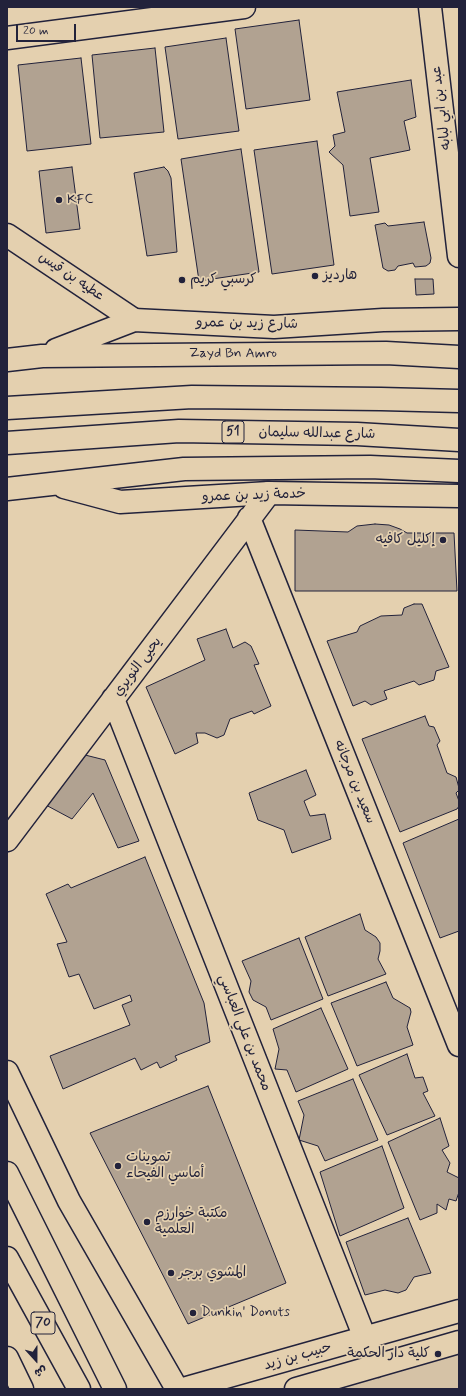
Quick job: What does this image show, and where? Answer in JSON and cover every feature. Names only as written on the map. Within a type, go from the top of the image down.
[{"type":"main road","points":[[7,38],[222,8],[244,7]]},
{"type":"main road","name":"عبد بن ابي لبابه","points":[[430,7],[459,256]]},
{"type":"main road","name":"عطيه بن قيس","points":[[7,235],[134,320]]},
{"type":"main road","points":[[386,353],[410,319]]},
{"type":"main road","name":"شارع زيد بن عمرو","points":[[42,356],[134,320],[274,327],[410,319],[459,319]]},
{"type":"main road","name":"Zayd Bn Amro","points":[[7,360],[42,356],[386,353],[459,358]]},
{"type":"main road","points":[[7,408],[192,397],[459,401]]},
{"type":"main road","name":"شارع عبدالله سليمان","points":[[7,444],[179,431],[357,434],[459,440]]},
{"type":"main road","points":[[7,489],[184,469],[370,467],[459,471]]},
{"type":"main road","name":"خدمة زيد بن عمرو","points":[[51,484],[120,502],[269,493],[459,496]]},
{"type":"main road","name":"يحيى النويري","points":[[7,840],[269,493]]},
{"type":"main road","name":"سعيد بن مرجانه","points":[[249,518],[459,1045]]},
{"type":"main road","name":"محمد بن علي العباسي","points":[[113,699],[376,1366]]},
{"type":"main road","points":[[7,1072],[69,1201],[177,1389]]},
{"type":"main road","points":[[7,1173],[115,1389]]},
{"type":"main road","name":"70","points":[[7,1258],[79,1389]]},
{"type":"main road","name":"حبيب بن زيد","points":[[183,1389],[459,1311]]},
{"type":"main road","points":[[296,1389],[459,1342]]},
{"type":"main road","points":[[7,1358],[22,1389]]},
{"type":"shaded area","name":"كلية دار الحكمة","points":[[459,1342],[459,1389],[296,1389]]},
{"type":"building","points":[[299,20],[310,100],[246,109],[235,29]]},
{"type":"building","points":[[226,38],[239,131],[178,139],[165,47]]},
{"type":"building","points":[[155,48],[164,132],[100,138],[92,55]]},
{"type":"building","points":[[81,58],[91,144],[27,151],[18,65]]},
{"type":"building","points":[[411,80],[416,117],[404,121],[410,150],[370,158],[379,212],[350,216],[343,165],[329,152],[335,146],[333,135],[345,132],[337,92]]},
{"type":"building","points":[[317,141],[334,265],[272,274],[254,150]]},
{"type":"building","points":[[241,149],[259,272],[199,281],[181,159]]},
{"type":"building","name":"KFC","points":[[72,167],[80,229],[46,233],[39,171]]},
{"type":"building","points":[[164,167],[168,171],[171,178],[177,252],[147,256],[134,173]]},
{"type":"building","points":[[424,222],[431,258],[430,263],[426,266],[415,267],[413,263],[398,266],[395,270],[388,271],[383,268],[375,225],[385,223],[388,226]]},
{"type":"building","points":[[415,279],[433,279],[434,294],[416,295]]},
{"type":"building","points":[[375,524],[389,525],[407,533],[454,533],[457,591],[295,591],[295,530],[348,532],[357,526]]},
{"type":"building","points":[[414,604],[422,604],[449,667],[436,671],[434,680],[419,685],[414,681],[384,691],[387,699],[371,705],[365,701],[353,706],[327,641],[357,632],[360,626],[381,616],[402,615],[404,608]]},
{"type":"building","points":[[226,629],[233,648],[245,642],[251,646],[259,664],[254,665],[271,706],[254,714],[252,711],[230,719],[224,735],[217,738],[205,733],[196,733],[198,743],[175,754],[146,687],[205,660],[197,639]]},
{"type":"building","points":[[425,716],[429,726],[434,727],[440,741],[437,745],[447,773],[456,777],[459,788],[456,793],[459,806],[457,809],[400,832],[362,739]]},
{"type":"building","points":[[85,755],[105,760],[139,841],[118,848],[93,793],[72,819],[44,804]]},
{"type":"building","points":[[306,770],[316,795],[304,801],[310,816],[325,814],[331,839],[292,853],[284,830],[258,820],[249,793]]},
{"type":"building","points":[[459,819],[459,931],[440,938],[403,843]]},
{"type":"building","points":[[145,857],[204,1003],[210,1042],[175,1056],[177,1060],[160,1068],[157,1062],[141,1070],[135,1058],[63,1089],[50,1056],[130,1025],[122,1005],[132,1001],[130,995],[94,1009],[79,974],[69,977],[57,944],[67,942],[46,894],[68,884],[71,888]]},
{"type":"building","points":[[360,914],[365,930],[376,937],[380,943],[378,959],[386,974],[328,996],[305,937]]},
{"type":"building","points":[[299,938],[323,999],[271,1020],[266,1007],[253,1000],[249,992],[251,981],[242,961]]},
{"type":"building","points":[[386,982],[393,998],[410,1008],[411,1012],[407,1027],[413,1045],[357,1066],[331,1003]]},
{"type":"building","points":[[321,1008],[348,1069],[296,1092],[287,1070],[275,1069],[279,1049],[273,1029]]},
{"type":"building","points":[[407,1054],[415,1078],[423,1077],[428,1091],[423,1093],[435,1116],[387,1135],[359,1075]]},
{"type":"building","points":[[353,1079],[378,1140],[325,1161],[318,1146],[299,1140],[304,1115],[298,1101]]},
{"type":"building","points":[[208,1086],[286,1283],[188,1324],[90,1133]]},
{"type":"building","points":[[440,1118],[449,1146],[442,1150],[450,1163],[447,1172],[459,1178],[459,1192],[456,1201],[449,1199],[446,1210],[437,1204],[437,1213],[420,1220],[388,1142]]},
{"type":"building","points":[[382,1146],[404,1208],[340,1236],[320,1172]]},
{"type":"building","points":[[408,1218],[431,1273],[414,1277],[406,1290],[398,1293],[385,1290],[365,1295],[346,1242]]},
{"type":"place","name":"KFC","points":[[59,200]]},
{"type":"place","name":"هارديز","points":[[315,276]]},
{"type":"place","name":"كرسبي كريم","points":[[182,280]]},
{"type":"place","name":"إكليل كافيه","points":[[443,540]]},
{"type":"place","name":"تموينات أماسي الفيحاء","points":[[118,1166]]},
{"type":"place","name":"مكتبة خوارزم العلمية","points":[[147,1222]]},
{"type":"place","name":"المشوي برجر","points":[[171,1273]]},
{"type":"place","name":"Dunkin' Donuts","points":[[193,1313]]},
{"type":"place","name":"كلية دار الحكمة","points":[[438,1354]]}]
